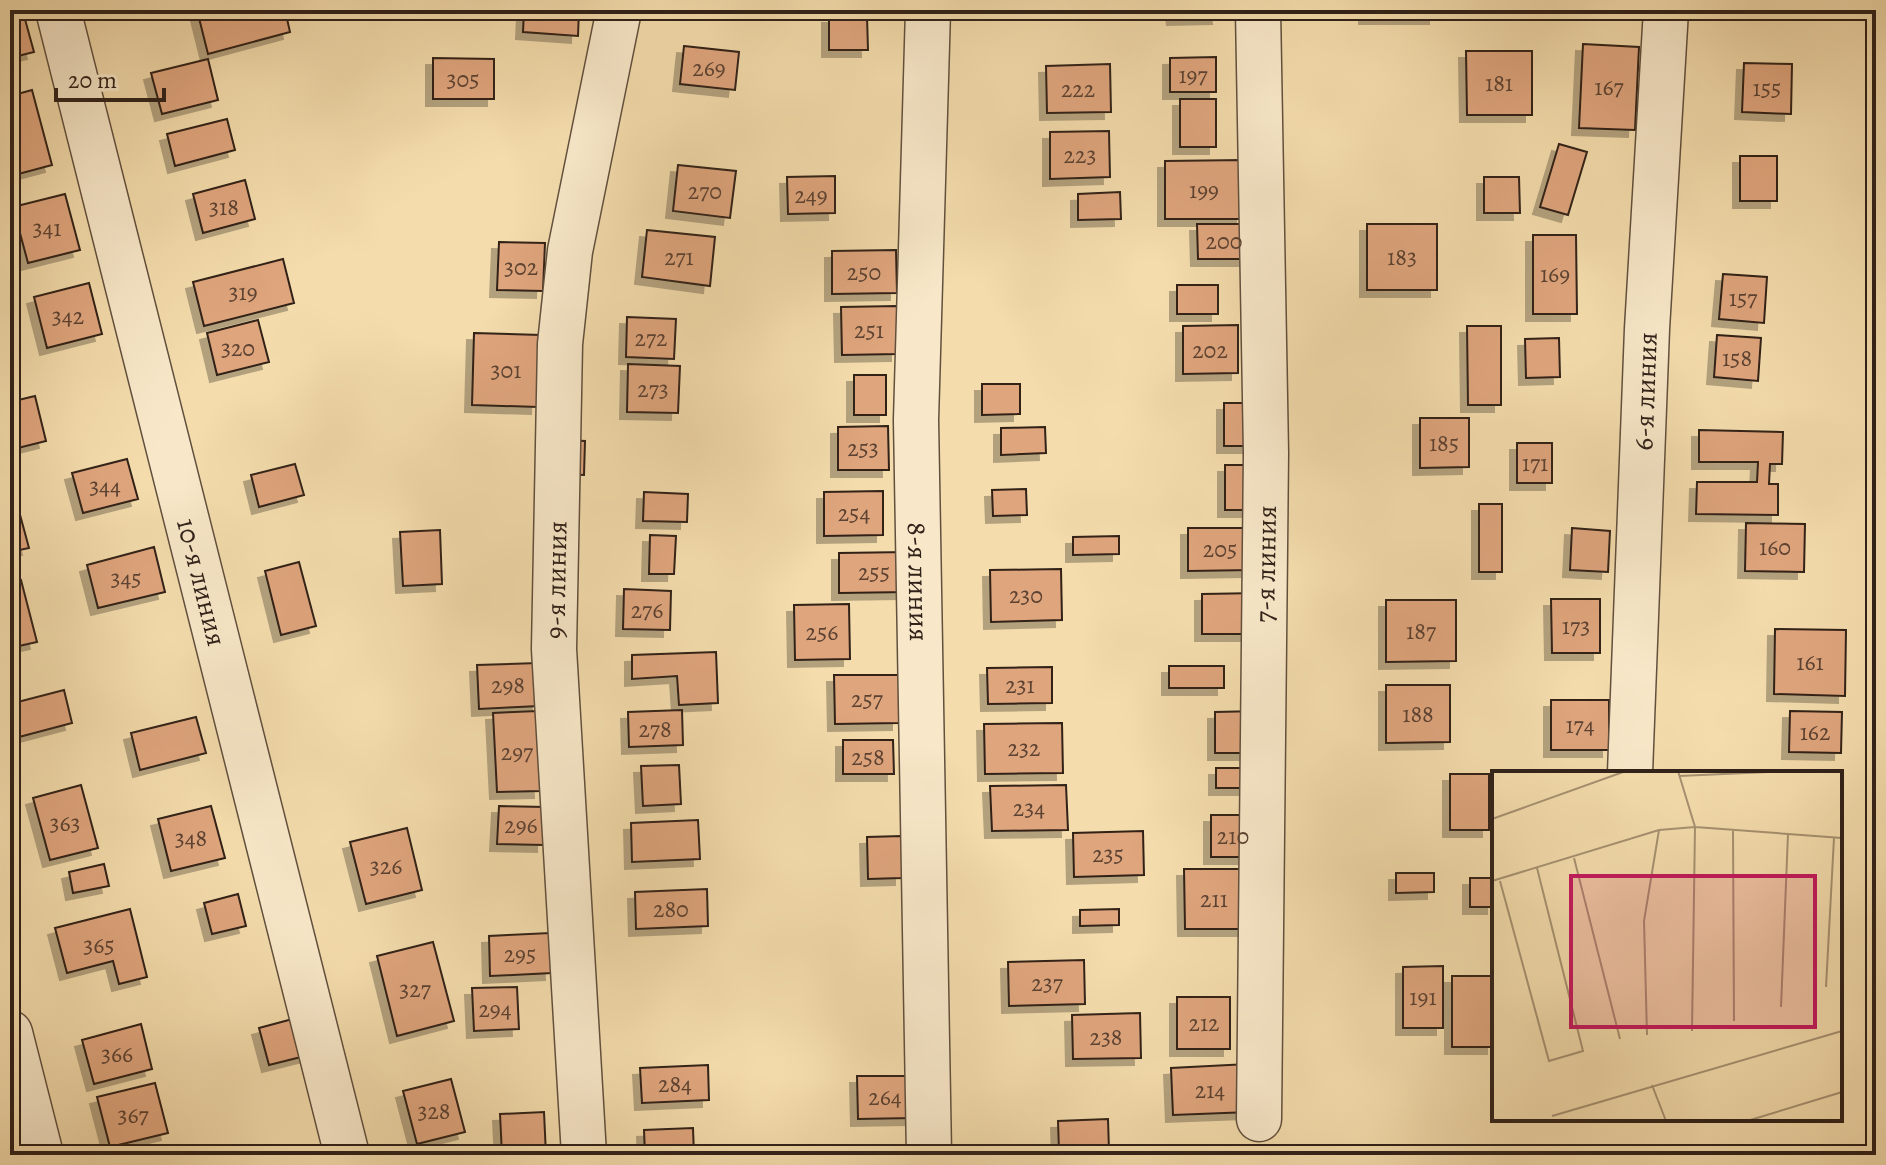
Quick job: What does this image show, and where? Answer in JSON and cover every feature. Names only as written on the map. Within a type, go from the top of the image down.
[{"type":"street","name":"10-я линия","points":[[58,10],[347,1155]]},
{"type":"street","name":"9-я линия","points":[[584,1155],[554,649],[560,344],[570,251],[619,10]]},
{"type":"street","name":"8-я линия","points":[[928,10],[916,420],[929,1155]]},
{"type":"street","name":"7-я линия","points":[[1258,10],[1266,453],[1259,1119]]},
{"type":"street","name":"6-я линия","points":[[1630,771],[1647,329],[1666,10]]},
{"type":"street","points":[[10,1033],[41,1155]]},
{"type":"building","points":[[197,10],[285,10],[290,32],[208,54]]},
{"type":"building","points":[[524,10],[579,10],[578,36],[523,32]]},
{"type":"building","points":[[1173,10],[1218,10],[1219,17],[1174,18]]},
{"type":"building","points":[[1366,10],[1436,10],[1436,17],[1366,17]]},
{"type":"building","points":[[23,12],[34,52],[10,58],[10,16]]},
{"type":"building","points":[[829,16],[867,16],[868,50],[829,50]]},
{"type":"building","points":[[1583,44],[1639,47],[1635,130],[1579,128]]},
{"type":"building","points":[[684,46],[739,52],[735,90],[680,84]]},
{"type":"building","points":[[1466,51],[1532,51],[1532,115],[1467,115]]},
{"type":"building","points":[[1216,57],[1216,92],[1170,92],[1170,58]]},
{"type":"building","points":[[433,58],[494,59],[494,99],[433,99]]},
{"type":"building","points":[[208,59],[218,100],[162,114],[151,73]]},
{"type":"building","points":[[1744,63],[1792,64],[1791,114],[1742,112]]},
{"type":"building","points":[[1110,64],[1111,112],[1047,113],[1046,66]]},
{"type":"building","points":[[32,90],[52,165],[11,176],[10,96]]},
{"type":"building","points":[[1180,99],[1216,99],[1216,147],[1180,147]]},
{"type":"building","points":[[227,119],[235,150],[175,166],[167,134]]},
{"type":"building","points":[[1109,131],[1110,177],[1050,179],[1050,132]]},
{"type":"building","points":[[1559,144],[1587,152],[1568,215],[1540,207]]},
{"type":"building","points":[[1740,156],[1777,156],[1777,201],[1740,201]]},
{"type":"building","points":[[1243,160],[1243,219],[1165,219],[1165,161]]},
{"type":"building","points":[[678,165],[736,171],[730,218],[673,211]]},
{"type":"building","points":[[835,176],[835,213],[788,214],[787,177]]},
{"type":"building","points":[[1484,177],[1519,177],[1520,213],[1484,213]]},
{"type":"building","points":[[245,180],[255,219],[203,233],[193,194]]},
{"type":"building","points":[[1120,192],[1121,219],[1078,220],[1078,194]]},
{"type":"building","points":[[65,194],[80,250],[28,263],[13,207]]},
{"type":"building","points":[[1197,224],[1251,224],[1251,259],[1198,259]]},
{"type":"building","points":[[1367,224],[1437,224],[1437,290],[1367,290]]},
{"type":"building","points":[[647,230],[715,237],[710,286],[642,277]]},
{"type":"building","points":[[1533,235],[1576,235],[1577,314],[1533,314]]},
{"type":"building","points":[[499,242],[545,243],[543,291],[497,290]]},
{"type":"building","points":[[896,250],[897,293],[832,294],[832,251]]},
{"type":"building","points":[[283,259],[294,303],[204,326],[193,282]]},
{"type":"building","points":[[1723,274],[1767,277],[1764,323],[1719,319]]},
{"type":"building","points":[[89,283],[102,334],[47,348],[34,297]]},
{"type":"building","points":[[1177,285],[1218,285],[1218,314],[1177,314]]},
{"type":"building","points":[[897,306],[898,354],[842,355],[841,307]]},
{"type":"building","points":[[627,317],[676,319],[674,359],[626,357]]},
{"type":"building","points":[[258,320],[269,362],[217,375],[207,333]]},
{"type":"building","points":[[1238,325],[1238,373],[1183,374],[1183,326]]},
{"type":"building","points":[[1467,326],[1501,326],[1501,405],[1468,405]]},
{"type":"building","points":[[474,333],[541,335],[538,407],[472,405]]},
{"type":"building","points":[[1717,335],[1761,338],[1758,381],[1714,377]]},
{"type":"building","points":[[1559,338],[1560,377],[1526,378],[1525,339]]},
{"type":"building","points":[[628,364],[680,366],[678,413],[627,412]]},
{"type":"building","points":[[854,375],[886,375],[886,415],[854,415]]},
{"type":"building","points":[[982,384],[1020,384],[1020,414],[982,415]]},
{"type":"building","points":[[35,396],[46,441],[10,450],[10,402]]},
{"type":"building","points":[[1224,403],[1259,403],[1259,446],[1224,446]]},
{"type":"building","points":[[1420,418],[1469,418],[1469,467],[1420,468]]},
{"type":"building","points":[[888,426],[889,470],[838,470],[838,427]]},
{"type":"building","points":[[1045,427],[1046,453],[1001,455],[1001,428]]},
{"type":"building","points":[[1699,430],[1783,432],[1782,464],[1770,464],[1769,484],[1778,484],[1778,515],[1696,514],[1697,482],[1757,482],[1758,462],[1699,462]]},
{"type":"building","points":[[564,440],[585,441],[584,475],[563,474]]},
{"type":"building","points":[[1517,443],[1552,443],[1552,483],[1517,483]]},
{"type":"building","points":[[127,459],[138,499],[83,513],[72,473]]},
{"type":"building","points":[[295,464],[304,495],[259,507],[251,475]]},
{"type":"building","points":[[1225,465],[1261,465],[1261,510],[1225,510]]},
{"type":"building","points":[[1026,489],[1027,515],[993,516],[992,490]]},
{"type":"building","points":[[883,491],[883,535],[824,536],[824,492]]},
{"type":"building","points":[[644,492],[688,494],[687,522],[643,521]]},
{"type":"building","points":[[16,500],[29,548],[10,552],[10,502]]},
{"type":"building","points":[[1479,504],[1502,504],[1502,572],[1479,572]]},
{"type":"building","points":[[1746,523],[1805,524],[1804,572],[1745,571]]},
{"type":"building","points":[[1188,528],[1253,528],[1253,570],[1188,571]]},
{"type":"building","points":[[1572,528],[1610,531],[1608,572],[1570,570]]},
{"type":"building","points":[[440,530],[442,584],[403,586],[400,532]]},
{"type":"building","points":[[650,535],[676,536],[674,574],[649,574]]},
{"type":"building","points":[[1119,536],[1119,554],[1073,555],[1073,537]]},
{"type":"building","points":[[154,547],[165,592],[98,608],[87,565]]},
{"type":"building","points":[[908,552],[909,592],[839,593],[839,553]]},
{"type":"building","points":[[299,562],[316,626],[281,635],[265,571]]},
{"type":"building","points":[[1061,569],[1062,620],[991,622],[990,570]]},
{"type":"building","points":[[21,580],[37,642],[10,648],[10,582]]},
{"type":"building","points":[[624,589],[671,591],[670,630],[623,629]]},
{"type":"building","points":[[1260,593],[1260,634],[1202,634],[1202,594]]},
{"type":"building","points":[[1551,599],[1600,599],[1600,653],[1552,653]]},
{"type":"building","points":[[1386,600],[1456,600],[1456,661],[1386,662]]},
{"type":"building","points":[[849,604],[850,659],[795,660],[794,605]]},
{"type":"building","points":[[1775,629],[1846,630],[1845,696],[1774,694]]},
{"type":"building","points":[[716,652],[718,703],[679,705],[677,676],[632,679],[632,655]]},
{"type":"building","points":[[538,663],[539,706],[479,709],[477,665]]},
{"type":"building","points":[[1169,666],[1224,666],[1224,688],[1169,688]]},
{"type":"building","points":[[1052,667],[1052,703],[988,704],[987,668]]},
{"type":"building","points":[[834,675],[899,675],[899,723],[835,724]]},
{"type":"building","points":[[1386,685],[1450,685],[1450,742],[1386,743]]},
{"type":"building","points":[[64,690],[72,723],[19,737],[10,704]]},
{"type":"building","points":[[1551,700],[1609,700],[1609,750],[1551,750]]},
{"type":"building","points":[[682,710],[683,745],[629,747],[628,712]]},
{"type":"building","points":[[537,711],[541,791],[497,792],[493,713]]},
{"type":"building","points":[[1259,711],[1259,753],[1215,753],[1215,712]]},
{"type":"building","points":[[1790,711],[1842,712],[1841,753],[1789,752]]},
{"type":"building","points":[[196,717],[206,753],[140,770],[131,733]]},
{"type":"building","points":[[1062,723],[1063,773],[985,774],[984,724]]},
{"type":"building","points":[[843,740],[893,740],[894,774],[843,774]]},
{"type":"building","points":[[679,765],[681,804],[643,806],[641,766]]},
{"type":"building","points":[[1216,768],[1256,768],[1256,788],[1216,788]]},
{"type":"building","points":[[1450,774],[1489,774],[1489,830],[1450,830]]},
{"type":"building","points":[[81,785],[98,848],[50,860],[33,798]]},
{"type":"building","points":[[1066,785],[1068,830],[992,831],[990,786]]},
{"type":"building","points":[[211,806],[225,858],[171,871],[158,819]]},
{"type":"building","points":[[499,806],[545,807],[544,845],[497,844]]},
{"type":"building","points":[[1211,815],[1256,815],[1256,857],[1211,857]]},
{"type":"building","points":[[698,820],[700,859],[632,862],[631,823]]},
{"type":"building","points":[[407,828],[422,890],[366,904],[350,842]]},
{"type":"building","points":[[1143,831],[1144,875],[1074,877],[1073,833]]},
{"type":"building","points":[[902,836],[902,878],[868,879],[867,837]]},
{"type":"building","points":[[104,864],[109,886],[73,893],[69,872]]},
{"type":"building","points":[[1184,869],[1243,869],[1244,929],[1185,929]]},
{"type":"building","points":[[1396,873],[1434,873],[1434,892],[1396,893]]},
{"type":"building","points":[[1470,878],[1492,878],[1492,907],[1470,907]]},
{"type":"building","points":[[707,889],[708,926],[636,929],[635,892]]},
{"type":"building","points":[[238,894],[246,926],[212,934],[204,903]]},
{"type":"building","points":[[130,909],[147,977],[119,984],[113,961],[67,973],[55,928]]},
{"type":"building","points":[[1119,909],[1119,925],[1080,926],[1080,910]]},
{"type":"building","points":[[550,933],[552,973],[490,976],[489,936]]},
{"type":"building","points":[[433,942],[454,1021],[397,1036],[377,956]]},
{"type":"building","points":[[1084,960],[1085,1004],[1009,1006],[1008,962]]},
{"type":"building","points":[[1443,966],[1443,1028],[1403,1028],[1403,967]]},
{"type":"building","points":[[1452,976],[1492,976],[1492,1047],[1452,1047]]},
{"type":"building","points":[[517,987],[519,1029],[474,1031],[472,988]]},
{"type":"building","points":[[1177,997],[1230,997],[1230,1049],[1177,1049]]},
{"type":"building","points":[[1140,1013],[1141,1058],[1073,1059],[1072,1015]]},
{"type":"building","points":[[300,1017],[309,1055],[269,1065],[259,1028]]},
{"type":"building","points":[[141,1024],[152,1069],[94,1084],[82,1040]]},
{"type":"building","points":[[1248,1064],[1250,1112],[1173,1115],[1171,1068]]},
{"type":"building","points":[[708,1065],[709,1100],[642,1103],[640,1068]]},
{"type":"building","points":[[857,1076],[913,1076],[914,1118],[858,1119]]},
{"type":"building","points":[[451,1079],[465,1132],[417,1144],[403,1091]]},
{"type":"building","points":[[155,1083],[168,1133],[110,1147],[97,1097]]},
{"type":"building","points":[[544,1112],[546,1155],[502,1155],[500,1114]]},
{"type":"building","points":[[1108,1119],[1109,1151],[1059,1152],[1058,1121]]},
{"type":"building","points":[[693,1128],[694,1155],[645,1155],[644,1130]]},
{"type":"building","points":[[853,1147],[903,1147],[903,1155],[853,1155]]}]
